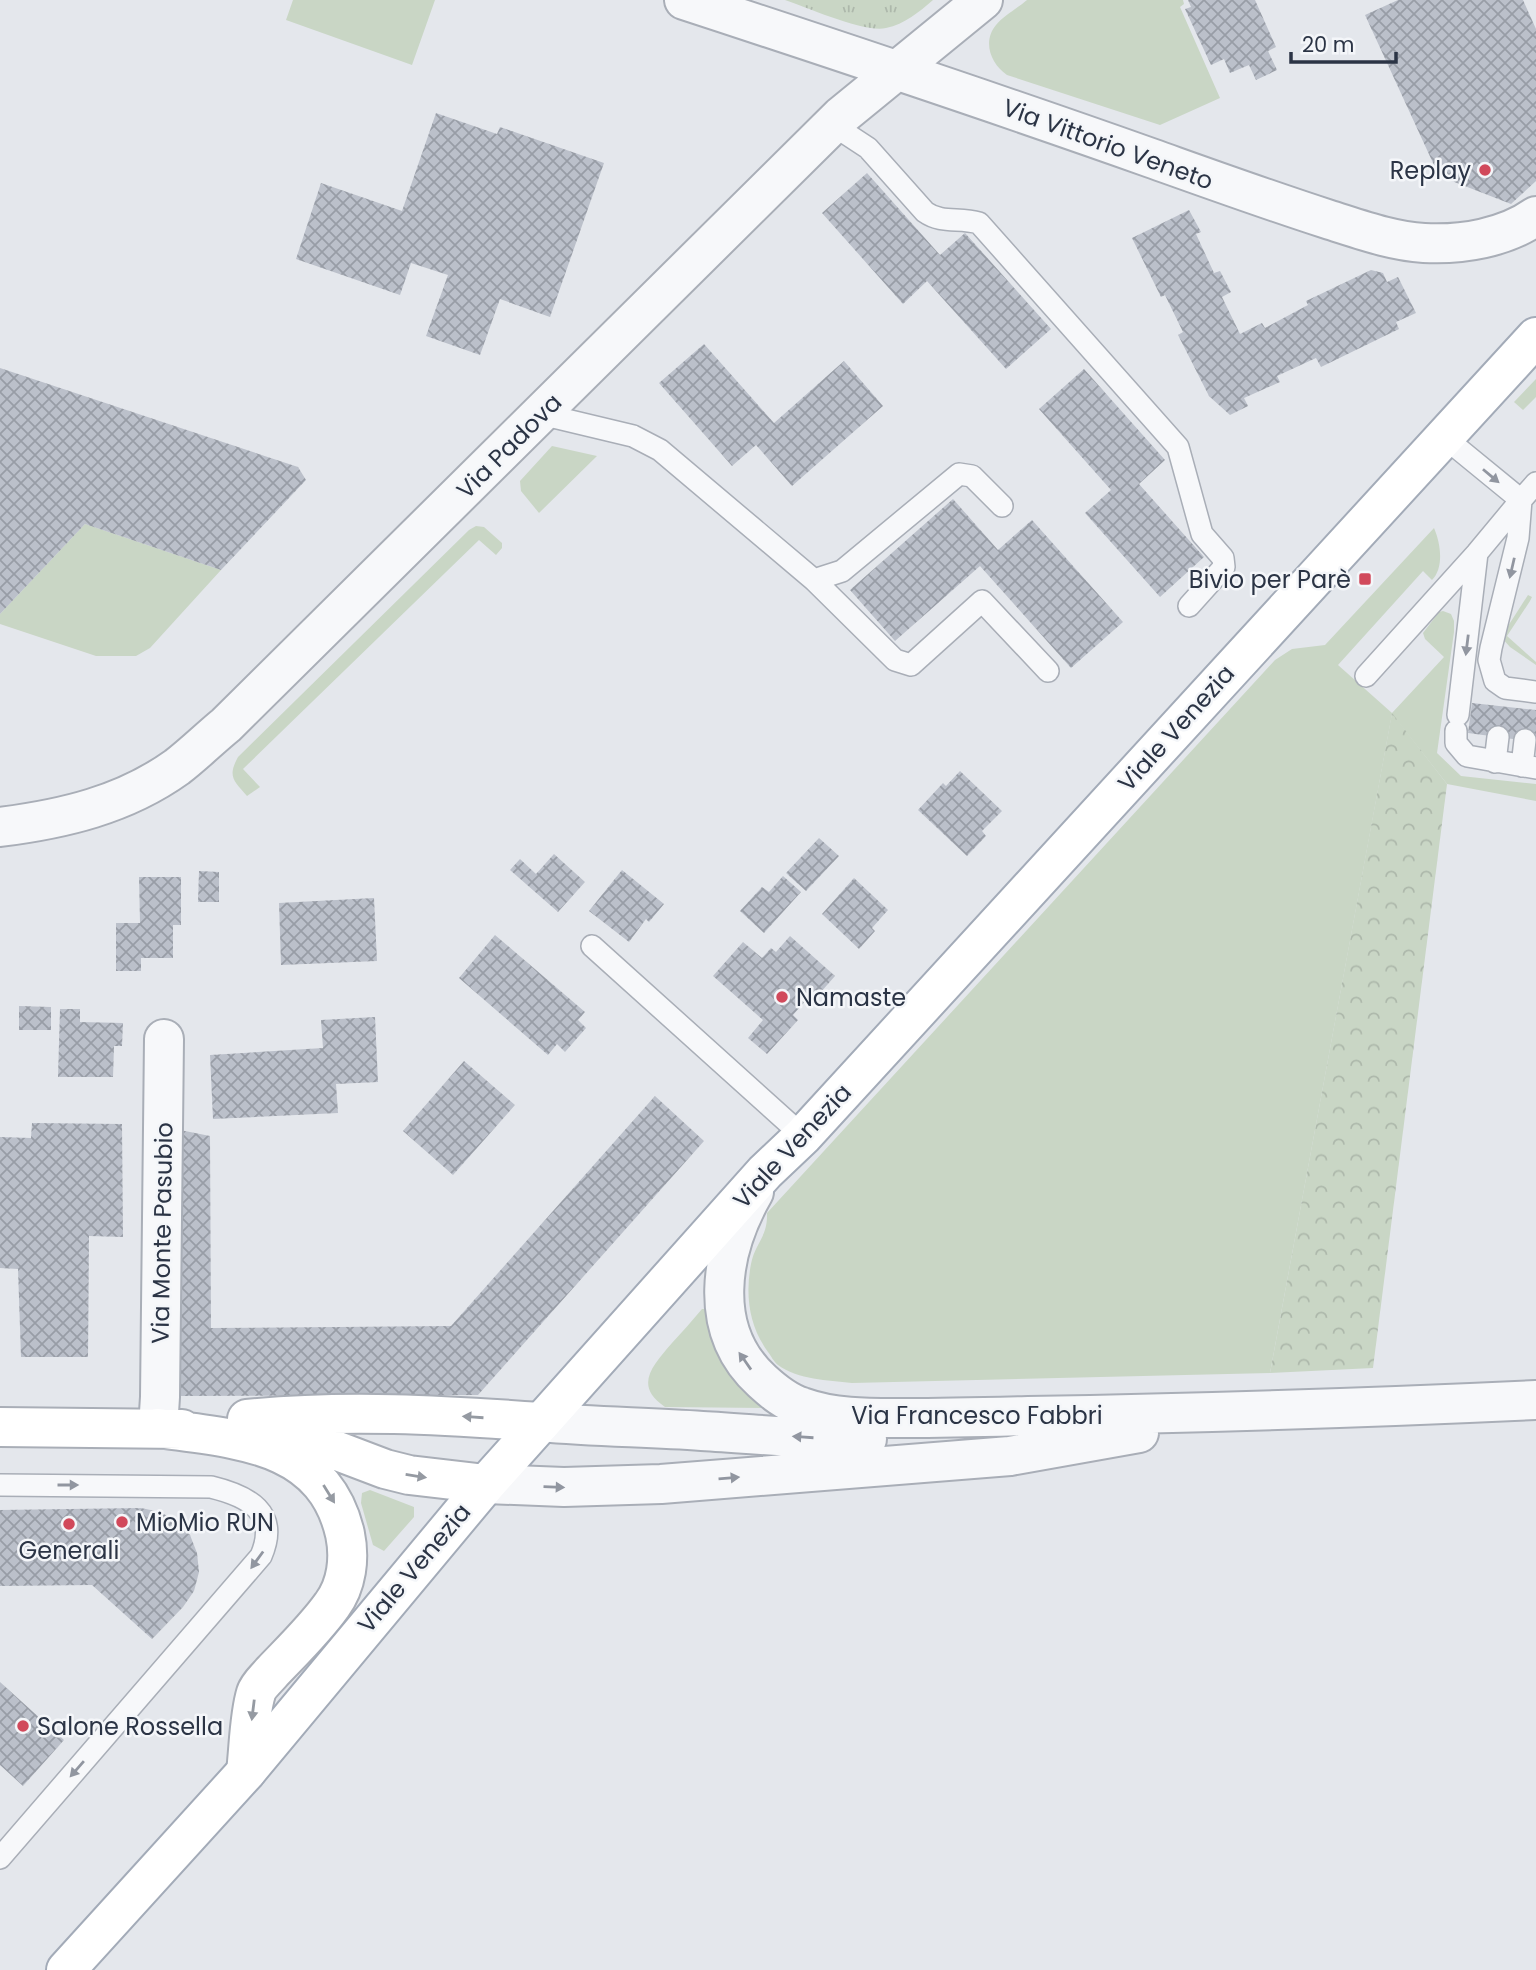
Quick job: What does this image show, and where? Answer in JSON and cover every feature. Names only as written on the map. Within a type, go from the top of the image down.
[{"type":"main road","name":"Viale Venezia","points":[[66,1970],[246,1772],[486,1484],[765,1172],[803,1136],[1536,337]]},
{"type":"main road","points":[[158,1428],[297,1414],[437,1415],[541,1422]]},
{"type":"main road","points":[[0,1427],[158,1428],[256,1433],[327,1447],[409,1475],[486,1484]]},
{"type":"main road","points":[[158,1428],[240,1440],[278,1452],[306,1467],[320,1480],[340,1514],[347,1562],[343,1584],[333,1605],[256,1690],[246,1772]]},
{"type":"street","name":"Via Vittorio Veneto","points":[[684,0],[896,69],[1240,191],[1388,238],[1424,243],[1464,242],[1498,234],[1525,224],[1536,216]]},
{"type":"street","name":"Via Padova","points":[[0,827],[46,821],[97,808],[140,789],[177,767],[226,724],[834,125],[896,69],[983,0]]},
{"type":"street","name":"Via Monte Pasubio","points":[[158,1428],[164,1039]]},
{"type":"street","name":"Via Francesco Fabbri","points":[[765,1172],[732,1237],[724,1279],[725,1310],[728,1329],[743,1360],[776,1394],[801,1407],[861,1418],[1262,1412]]},
{"type":"street","name":"Via Francesco Fabbri","points":[[577,1382],[580,1407],[603,1448],[640,1477],[661,1484]]},
{"type":"street","name":"Via Francesco Fabbri","points":[[541,1422],[835,1440],[946,1437],[1262,1412],[1536,1399]]},
{"type":"street","name":"Via Francesco Fabbri","points":[[486,1484],[564,1487],[661,1484],[1010,1455],[1262,1412]]},
{"type":"lane","points":[[834,125],[868,148],[925,212],[935,219],[979,223],[1178,447],[1202,534],[1223,558],[1224,567],[1189,606]]},
{"type":"lane","points":[[541,414],[633,436],[660,450],[814,580],[895,660],[911,665],[982,601],[1048,671]]},
{"type":"lane","points":[[1444,437],[1521,500]]},
{"type":"lane","points":[[814,580],[842,571],[959,474],[972,476],[1002,506]]},
{"type":"lane","points":[[1366,676],[1536,483]]},
{"type":"lane","points":[[1521,500],[1518,538],[1489,660],[1495,681],[1504,697],[1532,698]]},
{"type":"lane","points":[[1477,553],[1457,743],[1467,756],[1529,767],[1525,740]]},
{"type":"lane","points":[[1495,762],[1498,737]]},
{"type":"lane","points":[[592,946],[803,1136]]},
{"type":"lane","points":[[0,1485],[211,1487],[237,1493],[259,1508],[266,1530],[266,1544],[261,1556],[0,1858]]},
{"type":"green space","points":[[293,0],[435,0],[412,65],[286,20]]},
{"type":"green space","points":[[785,0],[933,0],[906,21],[877,29],[822,14]]},
{"type":"green space","points":[[1027,0],[1183,0],[1184,4],[1180,7],[1220,98],[1160,125],[1007,75],[993,59],[990,38],[999,21]]},
{"type":"green space","points":[[1536,379],[1536,397],[1523,410],[1514,402]]},
{"type":"green space","points":[[552,446],[597,456],[539,513],[521,491],[520,481]]},
{"type":"green space","points":[[85,524],[221,570],[150,648],[136,656],[96,656],[0,624],[0,614]]},
{"type":"green space","points":[[476,526],[484,527],[502,543],[502,548],[496,555],[479,540],[243,769],[260,787],[247,796],[233,774],[238,757]]},
{"type":"green space","points":[[1434,528],[1440,556],[1436,575],[1432,580],[1423,571],[1338,665],[1392,713],[1444,657],[1425,639],[1423,633],[1439,612],[1451,614],[1454,632],[1437,753],[1461,776],[1536,784],[1536,801],[1447,784],[1392,714],[1270,1373],[852,1383],[795,1374],[778,1365],[756,1332],[748,1287],[751,1264],[765,1228],[767,1213],[1275,660],[1292,649],[1325,645]]},
{"type":"green space","points":[[1528,595],[1532,597],[1530,601],[1507,636],[1536,662],[1536,665],[1510,647],[1501,637]]},
{"type":"green space","points":[[1392,713],[1447,784],[1373,1368],[1270,1373]]},
{"type":"green space","points":[[702,1309],[710,1309],[768,1408],[665,1407],[655,1399],[648,1383],[653,1367]]},
{"type":"green space","points":[[370,1490],[414,1507],[414,1517],[384,1551],[373,1545],[361,1503],[362,1493]]},
{"type":"building","points":[[1188,0],[1255,0],[1276,47],[1268,51],[1277,70],[1256,80],[1249,65],[1230,73],[1224,59],[1211,65],[1185,9],[1191,7]]},
{"type":"building","points":[[1398,0],[1523,0],[1536,29],[1536,181],[1511,204],[1439,176],[1365,15]]},
{"type":"building","points":[[436,113],[497,134],[500,127],[604,163],[550,317],[500,299],[480,355],[426,336],[448,275],[411,263],[400,295],[296,259],[321,183],[402,211]]},
{"type":"building","points":[[867,173],[940,255],[965,233],[1051,329],[1006,369],[927,281],[903,304],[822,213]]},
{"type":"building","points":[[1189,210],[1201,232],[1196,234],[1214,273],[1220,271],[1231,292],[1222,297],[1240,334],[1262,323],[1265,328],[1308,305],[1306,301],[1371,270],[1383,273],[1387,282],[1398,277],[1416,313],[1396,322],[1399,329],[1321,367],[1316,358],[1277,376],[1280,382],[1244,398],[1248,406],[1230,415],[1209,396],[1178,335],[1183,332],[1165,295],[1161,297],[1132,238]]},
{"type":"building","points":[[704,344],[774,423],[844,361],[883,406],[792,486],[756,445],[732,466],[659,383]]},
{"type":"building","points":[[0,368],[298,467],[306,480],[221,570],[85,524],[0,614]]},
{"type":"building","points":[[1084,369],[1165,460],[1139,484],[1204,557],[1160,597],[1085,513],[1111,490],[1039,409]]},
{"type":"building","points":[[953,499],[998,550],[1032,520],[1123,622],[1071,668],[980,566],[895,641],[850,590]]},
{"type":"building","points":[[1472,703],[1536,710],[1536,742],[1468,733]]},
{"type":"building","points":[[960,771],[1002,811],[982,831],[986,836],[967,856],[918,810],[943,783],[946,786]]},
{"type":"building","points":[[819,838],[839,856],[806,891],[786,873]]},
{"type":"building","points":[[554,854],[585,882],[558,912],[510,870],[520,859],[536,874]]},
{"type":"building","points":[[622,870],[664,904],[649,922],[646,919],[629,942],[589,911]]},
{"type":"building","points":[[199,871],[219,872],[219,902],[198,902]]},
{"type":"building","points":[[783,876],[801,892],[764,933],[740,911],[762,887],[769,892]]},
{"type":"building","points":[[139,877],[181,877],[181,925],[173,925],[173,958],[141,958],[141,971],[116,971],[116,923],[140,923]]},
{"type":"building","points":[[854,878],[888,910],[859,949],[822,914]]},
{"type":"building","points":[[374,898],[377,961],[281,965],[279,903]]},
{"type":"building","points":[[495,935],[585,1012],[578,1020],[586,1028],[565,1052],[557,1044],[548,1055],[459,978]]},
{"type":"building","points":[[790,936],[835,976],[820,993],[815,990],[793,1015],[798,1020],[767,1054],[748,1038],[763,1020],[713,976],[743,942],[762,958],[771,948],[776,952]]},
{"type":"building","points":[[19,1006],[51,1007],[51,1030],[19,1030]]},
{"type":"building","points":[[60,1009],[80,1009],[80,1022],[123,1023],[122,1046],[114,1046],[113,1077],[58,1077]]},
{"type":"building","points":[[375,1017],[378,1082],[336,1084],[338,1113],[213,1119],[210,1055],[323,1048],[321,1020]]},
{"type":"building","points":[[464,1061],[515,1105],[453,1175],[403,1131]]},
{"type":"building","points":[[655,1096],[704,1141],[478,1395],[180,1396],[180,1130],[210,1136],[211,1328],[451,1326]]},
{"type":"building","points":[[32,1123],[122,1124],[123,1237],[89,1236],[88,1357],[21,1357],[18,1269],[0,1268],[0,1137],[31,1138]]},
{"type":"building","points":[[141,1508],[160,1512],[177,1521],[190,1535],[197,1553],[199,1572],[194,1591],[183,1607],[152,1639],[92,1585],[0,1586],[0,1510]]},
{"type":"building","points":[[0,1682],[64,1740],[23,1786],[0,1765]]},
{"type":"place","name":"Replay","points":[[1485,170]]},
{"type":"place","name":"Bivio per Parè","points":[[1365,579]]},
{"type":"place","name":"Namaste","points":[[782,997]]},
{"type":"place","name":"MioMio RUN","points":[[122,1522]]},
{"type":"place","name":"Generali","points":[[69,1524]]},
{"type":"place","name":"Salone Rossella","points":[[23,1726]]}]
